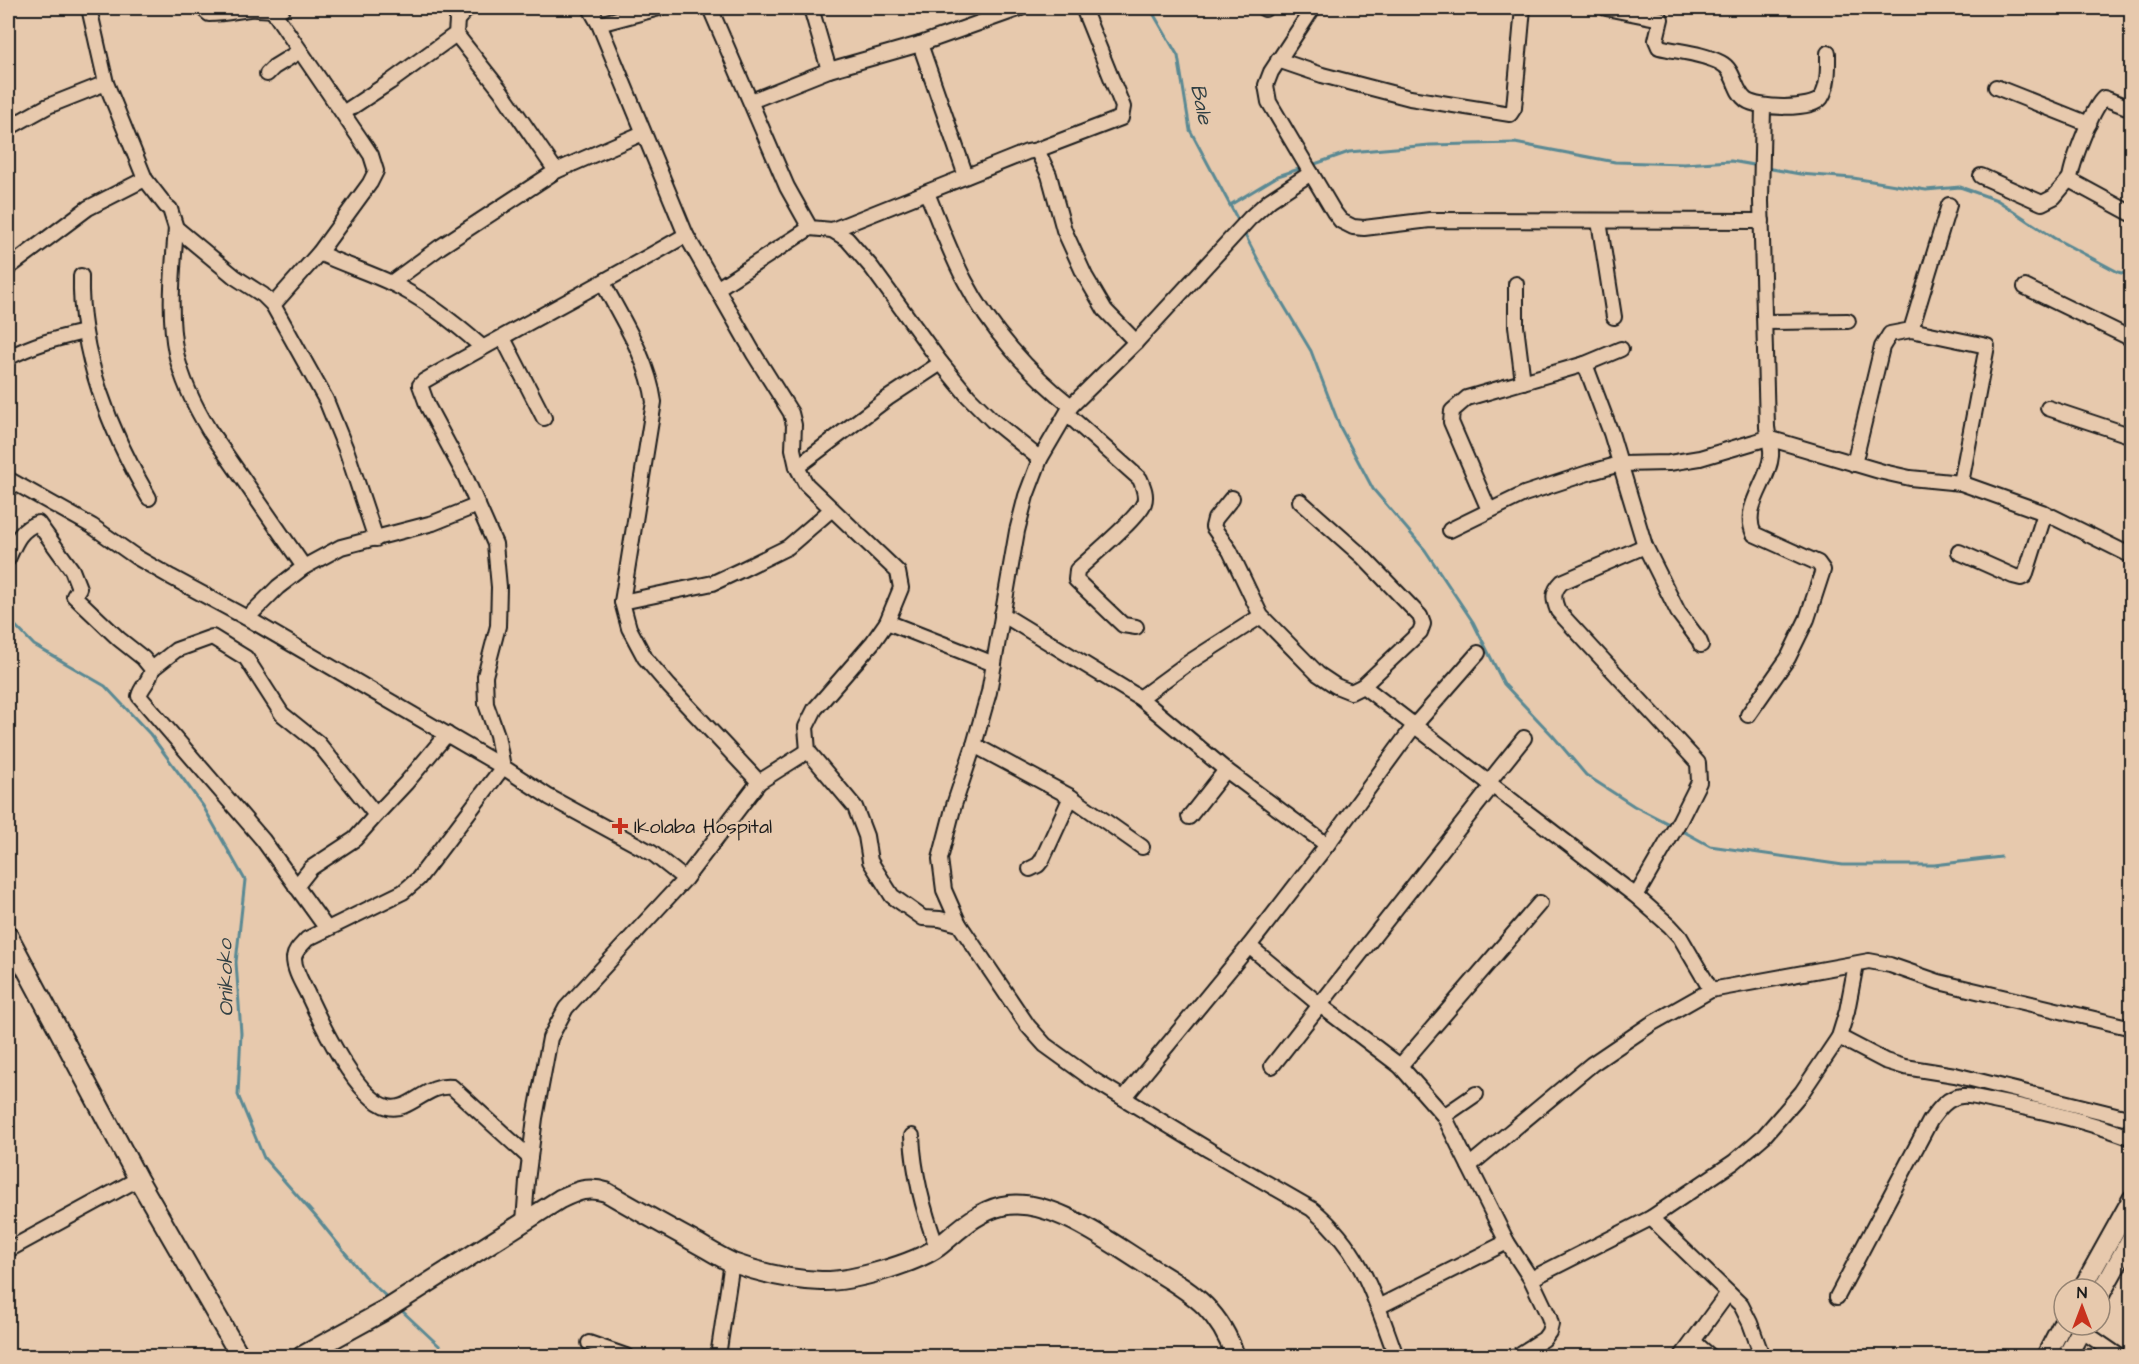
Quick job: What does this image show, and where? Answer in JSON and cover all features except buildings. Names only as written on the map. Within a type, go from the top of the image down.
[{"type":"main road","points":[[10,945],[238,1356]]},
{"type":"main road","points":[[302,1356],[384,1311],[560,1199],[580,1190],[594,1188],[606,1192],[732,1262],[786,1278],[833,1280],[871,1274],[912,1259],[937,1247],[983,1213],[1014,1204],[1029,1206],[1062,1216],[1123,1250],[1195,1298],[1217,1321],[1235,1356]]},
{"type":"main road","points":[[2089,1277],[2132,1199]]},
{"type":"main road","points":[[2110,1277],[2132,1237]]},
{"type":"main road","points":[[2046,1356],[2056,1337]]},
{"type":"main road","points":[[2067,1356],[2077,1337]]},
{"type":"street","points":[[89,8],[106,83],[145,179],[170,209],[176,228],[172,280],[174,329],[176,353],[184,379],[198,412],[209,430],[304,567]]},
{"type":"street","points":[[202,8],[209,14],[278,9],[300,51],[371,155],[376,171],[370,183],[319,253],[273,305]]},
{"type":"street","points":[[468,8],[457,20],[456,34],[501,91],[556,171]]},
{"type":"street","points":[[590,8],[599,24],[686,235],[754,354],[791,413],[794,425],[793,449],[797,467],[806,484],[898,572],[901,588],[887,622],[873,642],[815,709],[806,728],[808,751],[855,807],[866,836],[870,861],[892,896],[923,918],[940,918],[959,924]]},
{"type":"street","points":[[599,24],[659,8]]},
{"type":"street","points":[[710,8],[787,187],[810,228]]},
{"type":"street","points":[[811,8],[829,70]]},
{"type":"street","points":[[751,101],[829,70],[920,44],[1021,8]]},
{"type":"street","points":[[832,230],[1027,152],[1121,118],[1124,112],[1083,8]]},
{"type":"street","points":[[1313,8],[1278,60],[1266,85],[1269,102],[1341,221],[1353,227],[1364,228],[1430,220],[1762,221]]},
{"type":"street","points":[[1278,60],[1322,75],[1410,98],[1510,114],[1514,108],[1523,8]]},
{"type":"street","points":[[1606,8],[1661,20],[1656,40],[1659,47],[1699,55],[1724,64],[1745,100],[1763,107],[1815,103],[1822,97],[1826,83],[1828,53]]},
{"type":"street","points":[[343,113],[456,34]]},
{"type":"street","points":[[920,44],[966,176]]},
{"type":"street","points":[[267,74],[300,51]]},
{"type":"street","points":[[8,128],[48,106],[106,83]]},
{"type":"street","points":[[1996,87],[2089,124]]},
{"type":"street","points":[[1982,176],[2042,203],[2054,197],[2070,178],[2089,124],[2100,102],[2104,98],[2132,109]]},
{"type":"street","points":[[1748,715],[1788,658],[1807,619],[1823,570],[1818,563],[1754,534],[1751,528],[1752,508],[1771,458],[1768,438],[1762,221],[1763,107]]},
{"type":"street","points":[[391,283],[440,246],[556,171],[643,133]]},
{"type":"street","points":[[1037,150],[1049,175],[1064,230],[1085,276],[1105,310],[1136,342]]},
{"type":"street","points":[[1305,163],[1069,410],[1040,459],[1026,496],[1017,531],[989,692],[940,859],[944,890],[959,924],[1028,1026],[1045,1045],[1092,1079],[1312,1209],[1324,1219],[1336,1231],[1361,1266],[1396,1356]]},
{"type":"street","points":[[2070,178],[2073,182],[2132,214]]},
{"type":"street","points":[[8,268],[88,208],[145,179]]},
{"type":"street","points":[[927,193],[964,281],[1018,357],[1140,480],[1145,495],[1144,504],[1126,525],[1075,574],[1076,580],[1123,625],[1136,627]]},
{"type":"street","points":[[1911,330],[1949,205]]},
{"type":"street","points":[[1599,221],[1614,317]]},
{"type":"street","points":[[176,228],[273,305],[326,400],[347,452],[376,538]]},
{"type":"street","points":[[718,288],[810,228],[832,230],[847,239],[872,268],[940,363],[992,420],[1040,459]]},
{"type":"street","points":[[530,1158],[452,1087],[443,1086],[433,1089],[399,1108],[382,1105],[362,1088],[345,1066],[320,1022],[297,973],[294,960],[296,952],[307,939],[403,892],[418,879],[503,767],[498,735],[486,704],[485,675],[498,626],[499,587],[496,556],[491,533],[465,476],[428,406],[420,385],[482,347],[503,338],[686,235]]},
{"type":"street","points":[[319,253],[391,283],[417,297],[457,325],[482,347]]},
{"type":"street","points":[[81,276],[80,300],[84,332],[98,382],[117,437],[149,498]]},
{"type":"street","points":[[603,283],[645,366],[651,382],[654,402],[622,602],[629,628],[645,658],[669,687],[759,783]]},
{"type":"street","points":[[1516,284],[1516,335],[1523,382]]},
{"type":"street","points":[[2025,287],[2132,339]]},
{"type":"street","points":[[1765,322],[1848,321]]},
{"type":"street","points":[[1854,464],[1882,347],[1890,334],[1911,330],[1987,346],[1961,483]]},
{"type":"street","points":[[8,358],[59,338],[84,332]]},
{"type":"street","points":[[503,338],[544,418]]},
{"type":"street","points":[[1489,510],[1451,422],[1452,411],[1467,398],[1586,364],[1621,349]]},
{"type":"street","points":[[797,467],[861,417],[940,363]]},
{"type":"street","points":[[1586,364],[1611,433],[1645,546],[1678,612],[1701,645]]},
{"type":"street","points":[[2048,408],[2132,436]]},
{"type":"street","points":[[1450,530],[1524,495],[1588,473],[1620,464],[1669,463],[1700,458],[1768,438],[1910,478],[1961,483],[2045,513],[2131,555]]},
{"type":"street","points":[[8,479],[92,526],[136,557],[247,618],[503,767],[549,798],[652,853],[685,879]]},
{"type":"street","points":[[1232,498],[1215,519],[1213,527],[1230,551],[1261,616],[1318,674],[1336,686],[1351,692],[1363,686],[1420,632],[1423,624],[1420,616],[1362,556],[1300,501]]},
{"type":"street","points":[[247,618],[278,587],[304,567],[341,547],[433,523],[478,505]]},
{"type":"street","points":[[622,602],[713,583],[788,547],[832,509]]},
{"type":"street","points":[[1959,552],[2021,578],[2025,576],[2045,513]]},
{"type":"street","points":[[8,559],[19,534],[38,523],[72,570],[79,588],[74,596],[119,639],[143,658],[152,669],[151,680],[140,691],[139,696],[262,840],[327,929]]},
{"type":"street","points":[[1636,896],[1680,820],[1699,782],[1700,769],[1698,763],[1558,611],[1553,598],[1556,588],[1562,582],[1645,546]]},
{"type":"street","points":[[1002,614],[1140,698],[1226,770],[1327,845]]},
{"type":"street","points":[[1140,698],[1188,663],[1261,616]]},
{"type":"street","points":[[887,622],[994,664]]},
{"type":"street","points":[[152,669],[176,650],[212,637],[246,658],[282,714],[318,743],[376,815]]},
{"type":"street","points":[[1125,1098],[1249,946],[1327,845],[1414,726],[1479,653]]},
{"type":"street","points":[[1363,686],[1636,896],[1680,937],[1711,990]]},
{"type":"street","points":[[296,887],[311,868],[356,839],[447,734]]},
{"type":"street","points":[[1272,1066],[1524,738]]},
{"type":"street","points":[[974,745],[1071,798],[1142,847]]},
{"type":"street","points":[[524,1222],[530,1158],[550,1038],[566,1008],[685,879],[759,783],[808,751]]},
{"type":"street","points":[[1189,817],[1226,770]]},
{"type":"street","points":[[1030,869],[1042,860],[1071,798]]},
{"type":"street","points":[[1400,1066],[1540,903]]},
{"type":"street","points":[[1249,946],[1320,1005],[1400,1066],[1444,1116],[1507,1242],[1531,1279],[1551,1324],[1544,1339],[1517,1356]]},
{"type":"street","points":[[1469,1166],[1592,1064],[1651,1024],[1711,990],[1869,961],[1939,982],[2132,1028]]},
{"type":"street","points":[[1531,1279],[1651,1218],[1734,1162],[1764,1136],[1802,1092],[1839,1037],[1847,1011],[1856,964]]},
{"type":"street","points":[[1839,1037],[1885,1061],[1905,1067],[1962,1077],[2132,1119]]},
{"type":"street","points":[[1444,1116],[1476,1094]]},
{"type":"street","points":[[1838,1297],[1930,1121],[1941,1106],[1951,1098],[1962,1095],[2017,1106],[2109,1129],[2132,1138]]},
{"type":"street","points":[[912,1136],[916,1180],[937,1247]]},
{"type":"street","points":[[8,1250],[138,1179]]},
{"type":"street","points":[[1651,1218],[1741,1305],[1762,1356]]},
{"type":"street","points":[[1377,1307],[1507,1242]]},
{"type":"street","points":[[718,1356],[732,1262]]},
{"type":"street","points":[[1682,1356],[1728,1293]]},
{"type":"street","points":[[2094,1337],[2119,1356]]},
{"type":"street","points":[[1694,1342],[1710,1356]]},
{"type":"street","points":[[589,1343],[626,1356]]},
{"type":"waterway","name":"Bale","points":[[1150,8],[1178,56],[1190,130],[1239,222]]},
{"type":"waterway","points":[[1312,165],[1349,152],[1430,145],[1515,143],[1615,162],[1684,164],[1731,161],[1759,166]]},
{"type":"waterway","points":[[1230,205],[1278,176],[1302,168]]},
{"type":"waterway","points":[[1766,168],[1800,174],[1853,178],[1926,190],[1960,187],[1997,200],[2054,238],[2118,272],[2132,276]]},
{"type":"waterway","points":[[1243,231],[1268,279],[1311,351],[1340,427],[1373,489],[1425,550],[1473,622],[1504,684],[1586,775],[1634,806],[1673,826]]},
{"type":"waterway","name":"Onikoko","points":[[8,618],[34,645],[105,686],[150,734],[203,806],[245,880],[236,962],[241,1033],[238,1095],[264,1158],[364,1276],[390,1300]]},
{"type":"waterway","points":[[1679,829],[1710,846],[1843,865],[1934,865],[2001,857]]},
{"type":"waterway","name":"Onikoko","points":[[399,1308],[450,1356]]},
{"type":"place","name":"Ikolaba Hospital","points":[[620,826]]}]
